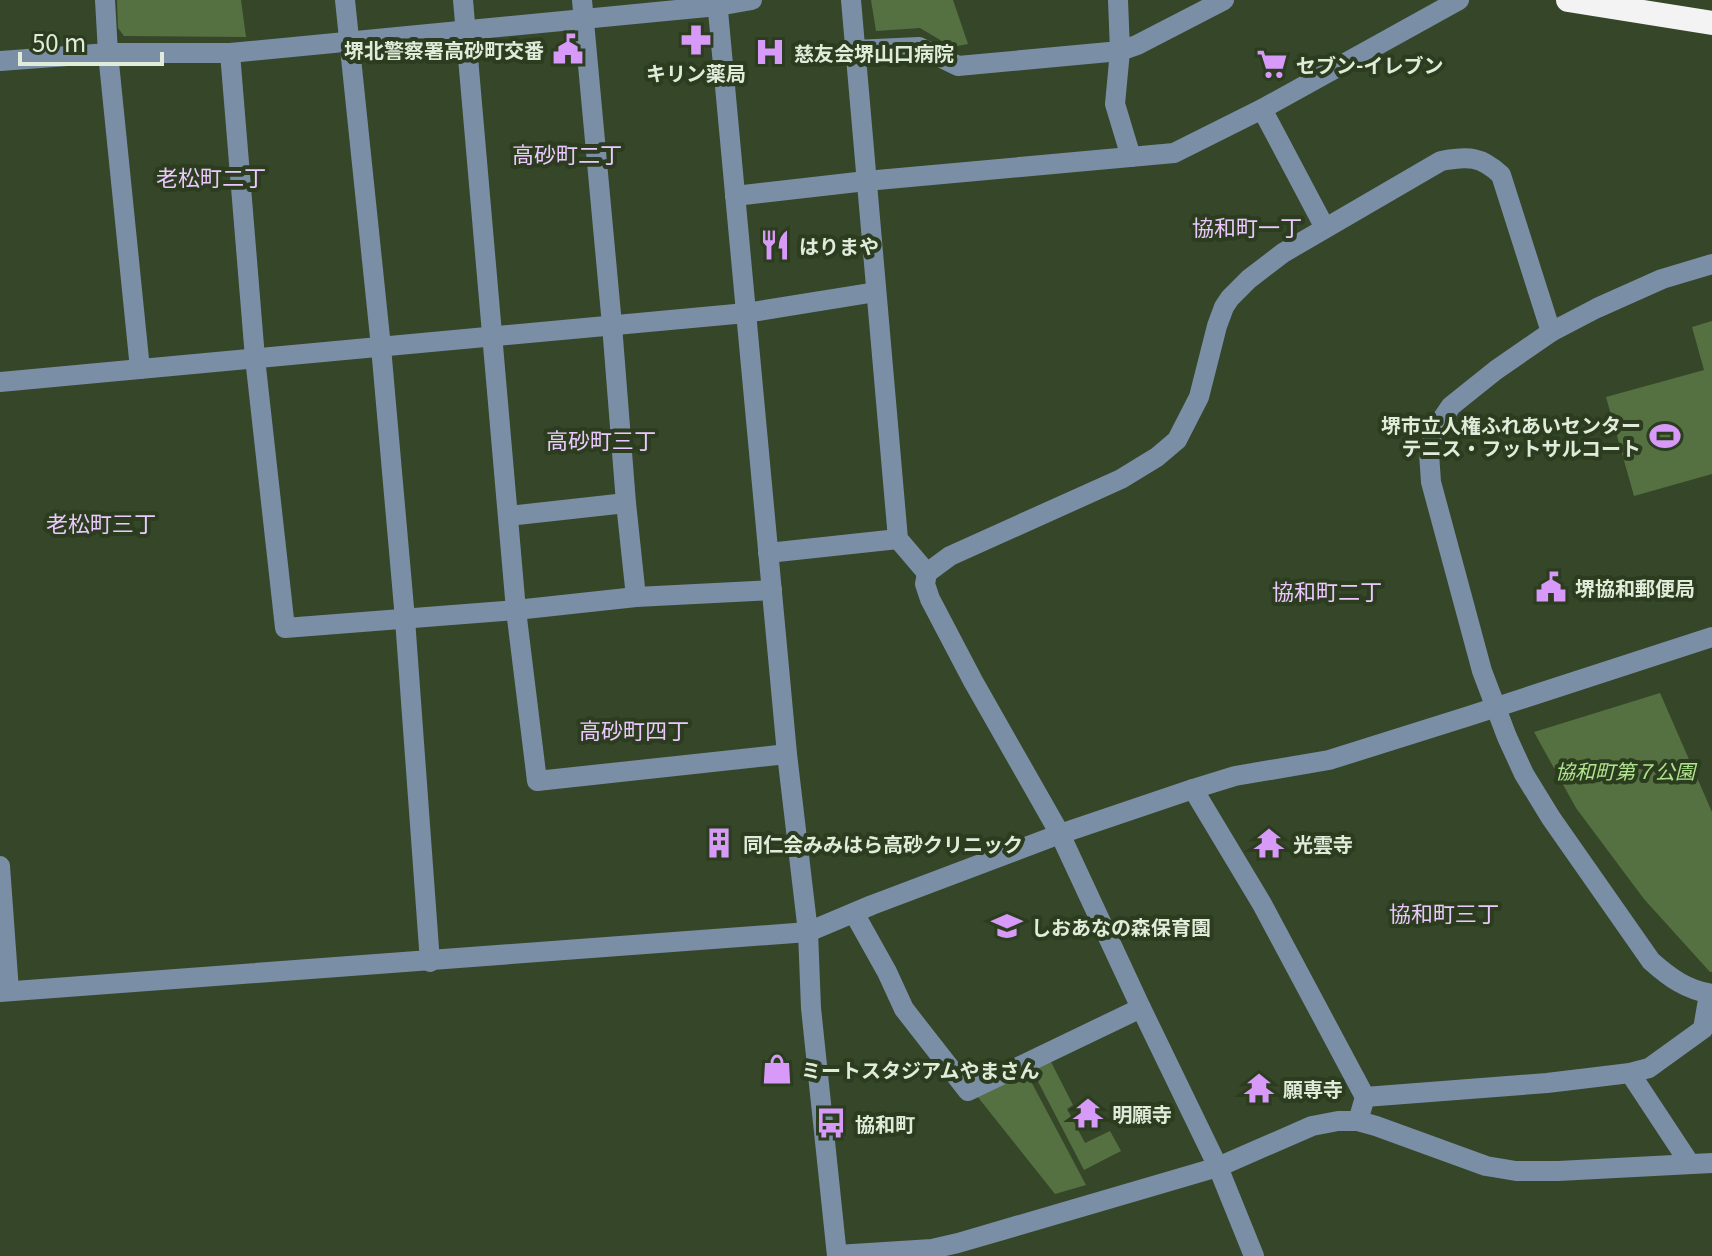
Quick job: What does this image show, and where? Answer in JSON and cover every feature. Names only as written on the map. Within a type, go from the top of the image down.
[{"type":"highway","points":[[1568,0],[1712,20]]},
{"type":"highway","points":[[1597,0],[1712,20]]},
{"type":"street","points":[[105,0],[140,369]]},
{"type":"street","points":[[345,0],[381,347],[430,962]]},
{"type":"street","points":[[463,0],[516,610],[537,781],[787,754]]},
{"type":"street","points":[[0,61],[108,53],[230,53],[465,31],[582,9],[752,0]]},
{"type":"street","points":[[851,0],[898,539],[927,573]]},
{"type":"street","points":[[1118,0],[1120,51],[1115,104],[1131,157]]},
{"type":"street","points":[[854,50],[919,47],[958,66],[1120,51],[1224,0]]},
{"type":"street","points":[[735,196],[1174,153],[1262,109],[1459,0]]},
{"type":"street","points":[[718,3],[787,754],[808,932],[811,1008],[837,1256],[932,1249],[1218,1167],[1312,1126],[1338,1121],[1358,1121],[1486,1166],[1516,1171],[1705,1168]]},
{"type":"street","points":[[582,9],[636,597]]},
{"type":"street","points":[[230,53],[255,358],[285,628],[636,597],[772,590]]},
{"type":"street","points":[[1262,109],[1325,228]]},
{"type":"street","points":[[1254,1256],[1218,1167],[1060,834],[936,611],[925,584],[927,573],[950,556],[1121,479],[1157,457],[1177,440],[1199,397],[1217,326],[1230,298],[1283,253],[1441,161],[1463,157],[1479,160],[1501,175],[1551,332]]},
{"type":"street","points":[[1365,1097],[1547,1083],[1630,1073],[1649,1068],[1703,1029],[1711,994],[1692,990],[1669,978],[1651,961],[1524,774],[1482,671],[1431,482],[1429,453],[1436,428],[1451,406],[1551,332],[1662,279],[1712,264]]},
{"type":"street","points":[[0,382],[746,313],[876,292]]},
{"type":"street","points":[[508,516],[626,503]]},
{"type":"street","points":[[768,553],[898,539]]},
{"type":"street","points":[[0,866],[5,992],[808,932],[1060,834],[1193,789],[1235,776],[1329,760],[1712,637]]},
{"type":"street","points":[[1193,789],[1262,904],[1365,1097],[1358,1121]]},
{"type":"street","points":[[854,913],[904,1009],[968,1091],[1141,1008]]},
{"type":"street","points":[[1630,1073],[1705,1168]]},
{"type":"green space","points":[[117,0],[241,0],[246,37],[124,36],[118,28]]},
{"type":"green space","points":[[871,0],[953,0],[968,44],[952,47],[920,28],[876,31]]},
{"type":"green space","name":"堺市立人権ふれあいセンター テニス・フットサルコート","points":[[1712,321],[1712,474],[1634,496],[1606,397],[1704,370],[1692,327]]},
{"type":"green space","name":"協和町第７公園","points":[[1660,693],[1712,812],[1712,972],[1644,899],[1576,808],[1534,732]]},
{"type":"green space","points":[[1050,1060],[1073,1105],[1067,1109],[1085,1143],[1110,1131],[1121,1151],[1084,1170],[1032,1070]]},
{"type":"green space","points":[[1026,1072],[1086,1185],[1055,1194],[977,1096]]},
{"type":"place","name":"キリン薬局","points":[[696,40]]},
{"type":"place","name":"堺北警察署高砂町交番","points":[[568,49]]},
{"type":"place","name":"慈友会堺山口病院","points":[[770,52]]},
{"type":"place","name":"セブン-イレブン","points":[[1272,64]]},
{"type":"place","name":"はりまや","points":[[775,245]]},
{"type":"place","name":"堺市立人権ふれあいセンター テニス・フットサルコート","points":[[1665,436]]},
{"type":"place","name":"堺協和郵便局","points":[[1551,587]]},
{"type":"place","name":"同仁会みみはら高砂クリニック","points":[[719,843]]},
{"type":"place","name":"光雲寺","points":[[1269,843]]},
{"type":"place","name":"しおあなの森保育園","points":[[1007,926]]},
{"type":"place","name":"ミートスタジアムやまさん","points":[[777,1069]]},
{"type":"place","name":"願専寺","points":[[1259,1088]]},
{"type":"place","name":"明願寺","points":[[1088,1113]]},
{"type":"place","name":"協和町","points":[[831,1123]]},
{"type":"district","name":"高砂町二丁","points":[[567,153]]},
{"type":"district","name":"老松町二丁","points":[[211,176]]},
{"type":"district","name":"協和町一丁","points":[[1247,226]]},
{"type":"district","name":"高砂町三丁","points":[[601,439]]},
{"type":"district","name":"老松町三丁","points":[[101,522]]},
{"type":"district","name":"協和町二丁","points":[[1327,590]]},
{"type":"district","name":"高砂町四丁","points":[[634,729]]},
{"type":"district","name":"協和町三丁","points":[[1444,912]]}]
